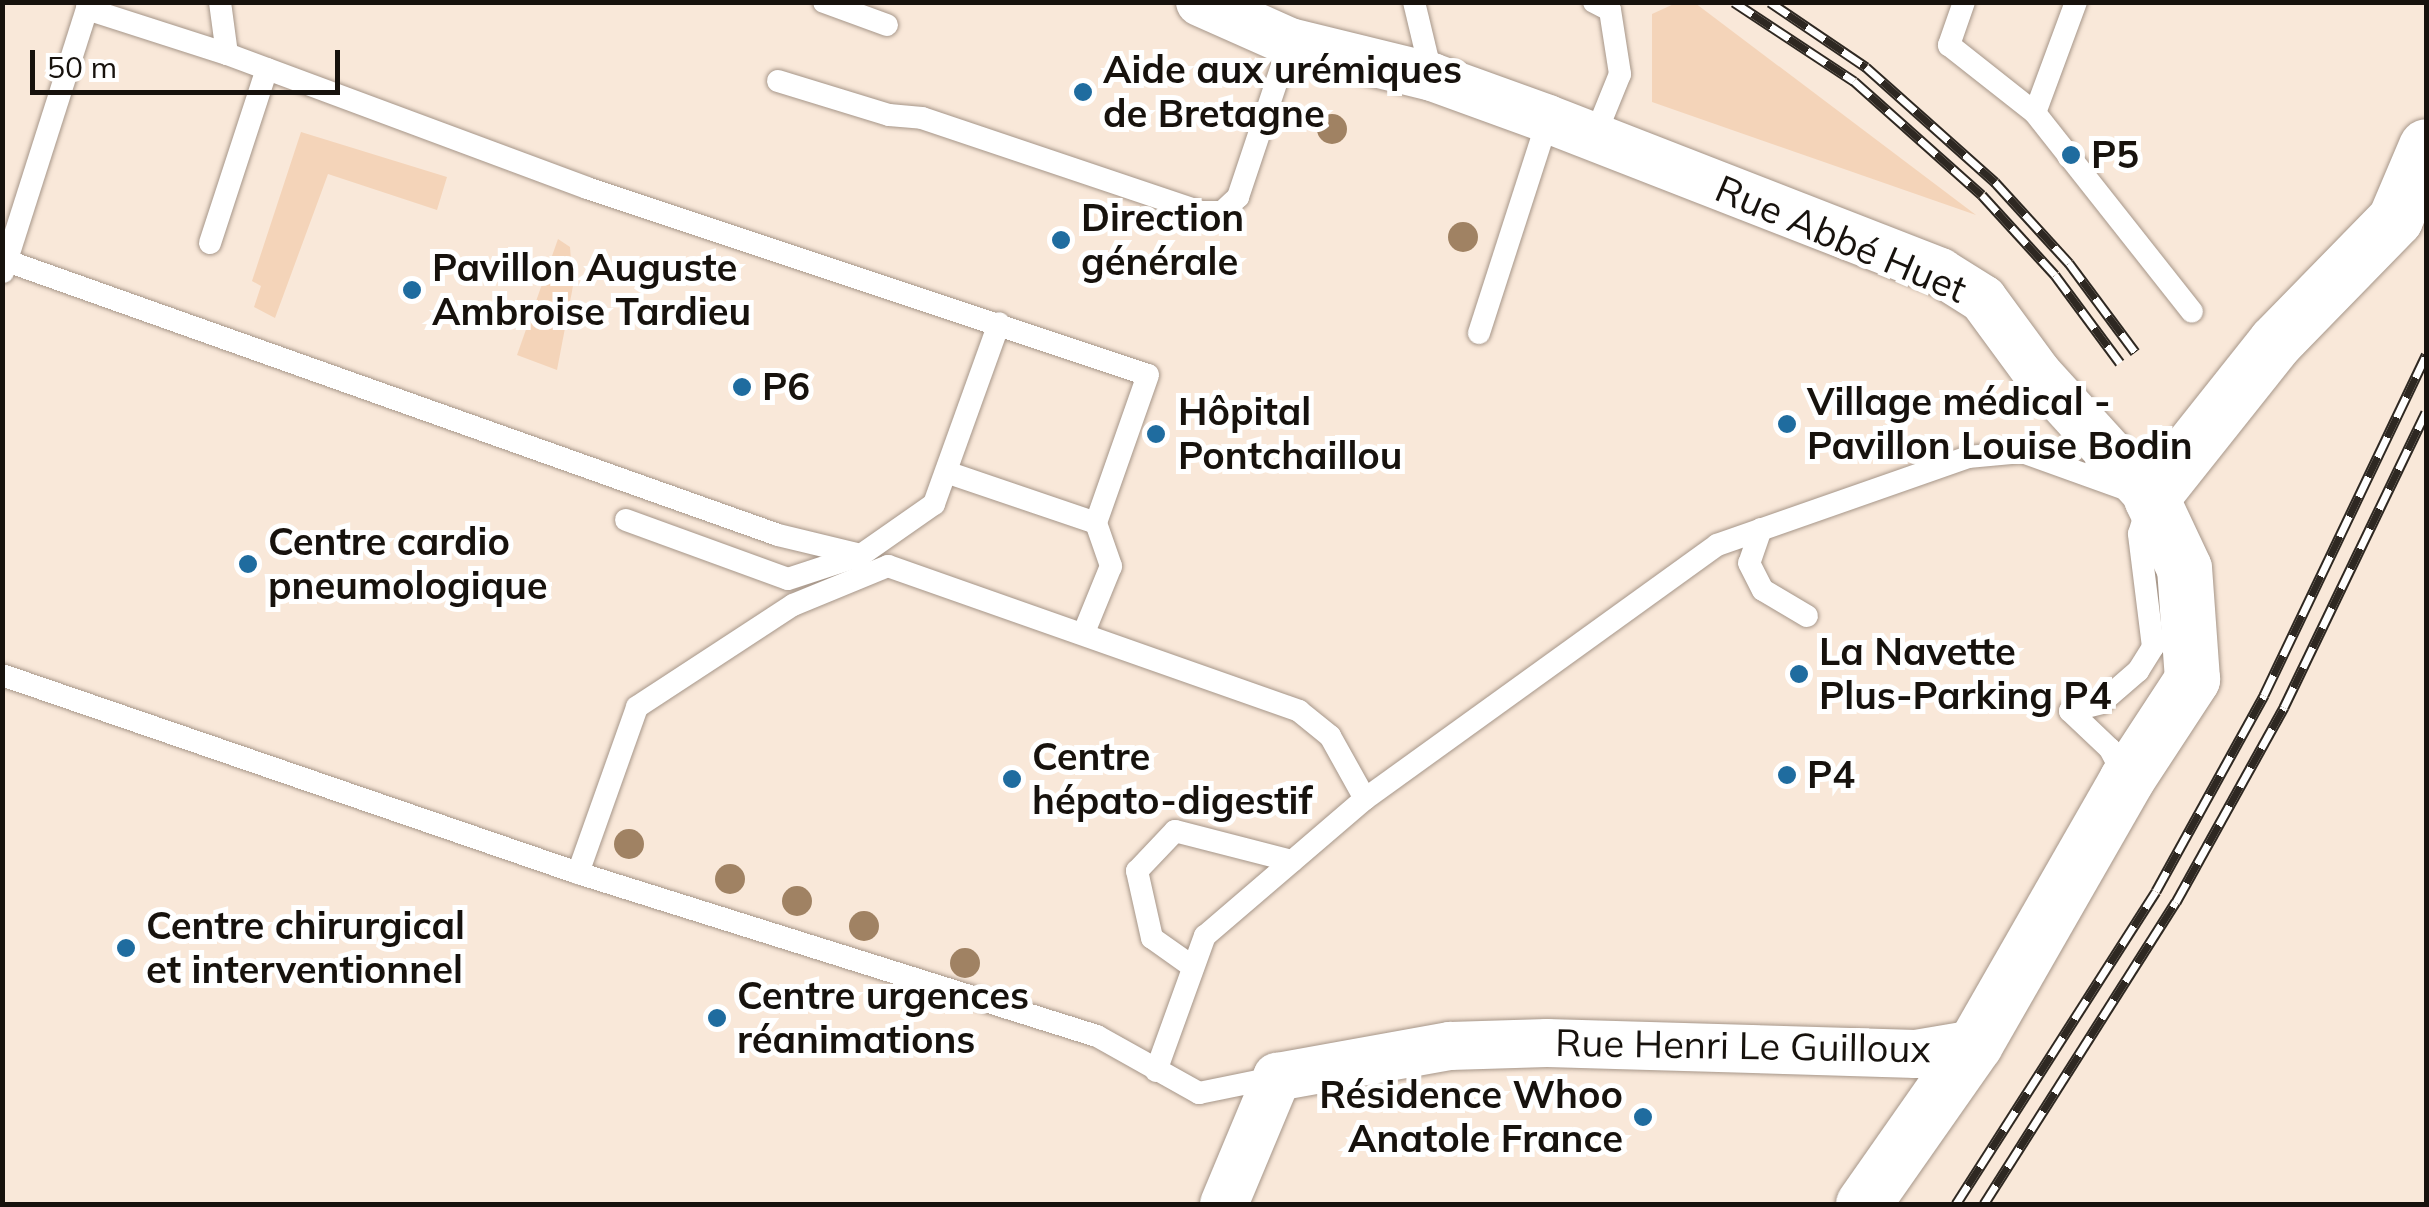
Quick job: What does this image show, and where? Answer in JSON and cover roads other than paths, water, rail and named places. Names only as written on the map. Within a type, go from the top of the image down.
[{"type":"street","name":"Rue Abbé Huet","points":[[1200,2],[1290,42],[1432,77],[1548,119],[1940,272],[1983,299],[2038,374],[2150,498]]},
{"type":"street","points":[[2150,498],[2275,342],[2395,219],[2426,146]]},
{"type":"street","name":"Rue Henri Le Guilloux","points":[[1277,1077],[1450,1046],[1547,1042],[1916,1054],[1975,1044],[2126,780],[2192,679],[2184,568],[2150,498]]},
{"type":"street","points":[[1863,1204],[1975,1044]]},
{"type":"street","points":[[1224,1204],[1277,1077]]},
{"type":"lane","points":[[220,2],[226,54]]},
{"type":"lane","points":[[824,2],[886,25]]},
{"type":"lane","points":[[1414,2],[1432,77]]},
{"type":"lane","points":[[1594,2],[1610,10],[1620,74],[1594,138]]},
{"type":"lane","points":[[1964,2],[1949,44],[2035,113],[2192,312]]},
{"type":"lane","points":[[2035,113],[2076,2]]},
{"type":"lane","points":[[861,555],[778,535],[5,268],[87,6],[587,188],[1148,375],[1096,523],[1111,566],[1084,632]]},
{"type":"lane","points":[[778,81],[889,115],[922,118],[1202,212],[1222,212],[1238,197],[1290,42]]},
{"type":"lane","points":[[210,244],[267,69]]},
{"type":"lane","points":[[1479,333],[1548,119]]},
{"type":"lane","points":[[626,520],[788,579],[861,555],[934,504],[949,473],[1000,323]]},
{"type":"lane","points":[[1156,1071],[1205,936],[1365,799],[1718,545],[1927,468],[2022,452],[2150,498],[2139,534],[2153,647],[2138,671],[2101,703],[2070,712],[2110,749],[2126,780]]},
{"type":"lane","points":[[949,473],[1096,523]]},
{"type":"lane","points":[[1761,529],[1749,564],[1763,590],[1807,616]]},
{"type":"lane","points":[[578,873],[637,707],[794,606],[856,574],[888,566],[1084,632],[1300,712],[1330,736],[1365,799]]},
{"type":"lane","points":[[2,675],[578,873],[1097,1036],[1200,1094],[1277,1077]]},
{"type":"lane","points":[[1194,967],[1152,938],[1137,871],[1176,831],[1292,862]]},
{"type":"railway","points":[[1734,2],[1854,81],[1982,195],[2055,275],[2120,363]]},
{"type":"railway","points":[[1770,2],[1866,67],[1995,182],[2069,263],[2135,352]]},
{"type":"railway","points":[[1956,1204],[2156,891],[2264,695],[2426,355]]},
{"type":"railway","points":[[1984,1204],[2176,902],[2284,707],[2426,412]]},
{"type":"place","name":"Aide aux urémiques de Bretagne","points":[[1083,92]]},
{"type":"place","name":"P5","points":[[2071,155]]},
{"type":"place","name":"Direction générale","points":[[1061,240]]},
{"type":"place","name":"Pavillon Auguste Ambroise Tardieu","points":[[412,290]]},
{"type":"place","name":"P6","points":[[742,387]]},
{"type":"place","name":"Village médical - Pavillon Louise Bodin","points":[[1787,424]]},
{"type":"place","name":"Hôpital Pontchaillou","points":[[1156,434]]},
{"type":"place","name":"Centre cardio pneumologique","points":[[248,564]]},
{"type":"place","name":"La Navette Plus-Parking P4","points":[[1799,674]]},
{"type":"place","name":"P4","points":[[1787,775]]},
{"type":"place","name":"Centre hépato-digestif","points":[[1012,779]]},
{"type":"place","name":"Centre chirurgical et interventionnel","points":[[126,948]]},
{"type":"place","name":"Centre urgences réanimations","points":[[717,1018]]},
{"type":"place","name":"Résidence Whoo Anatole France","points":[[1643,1117]]}]
